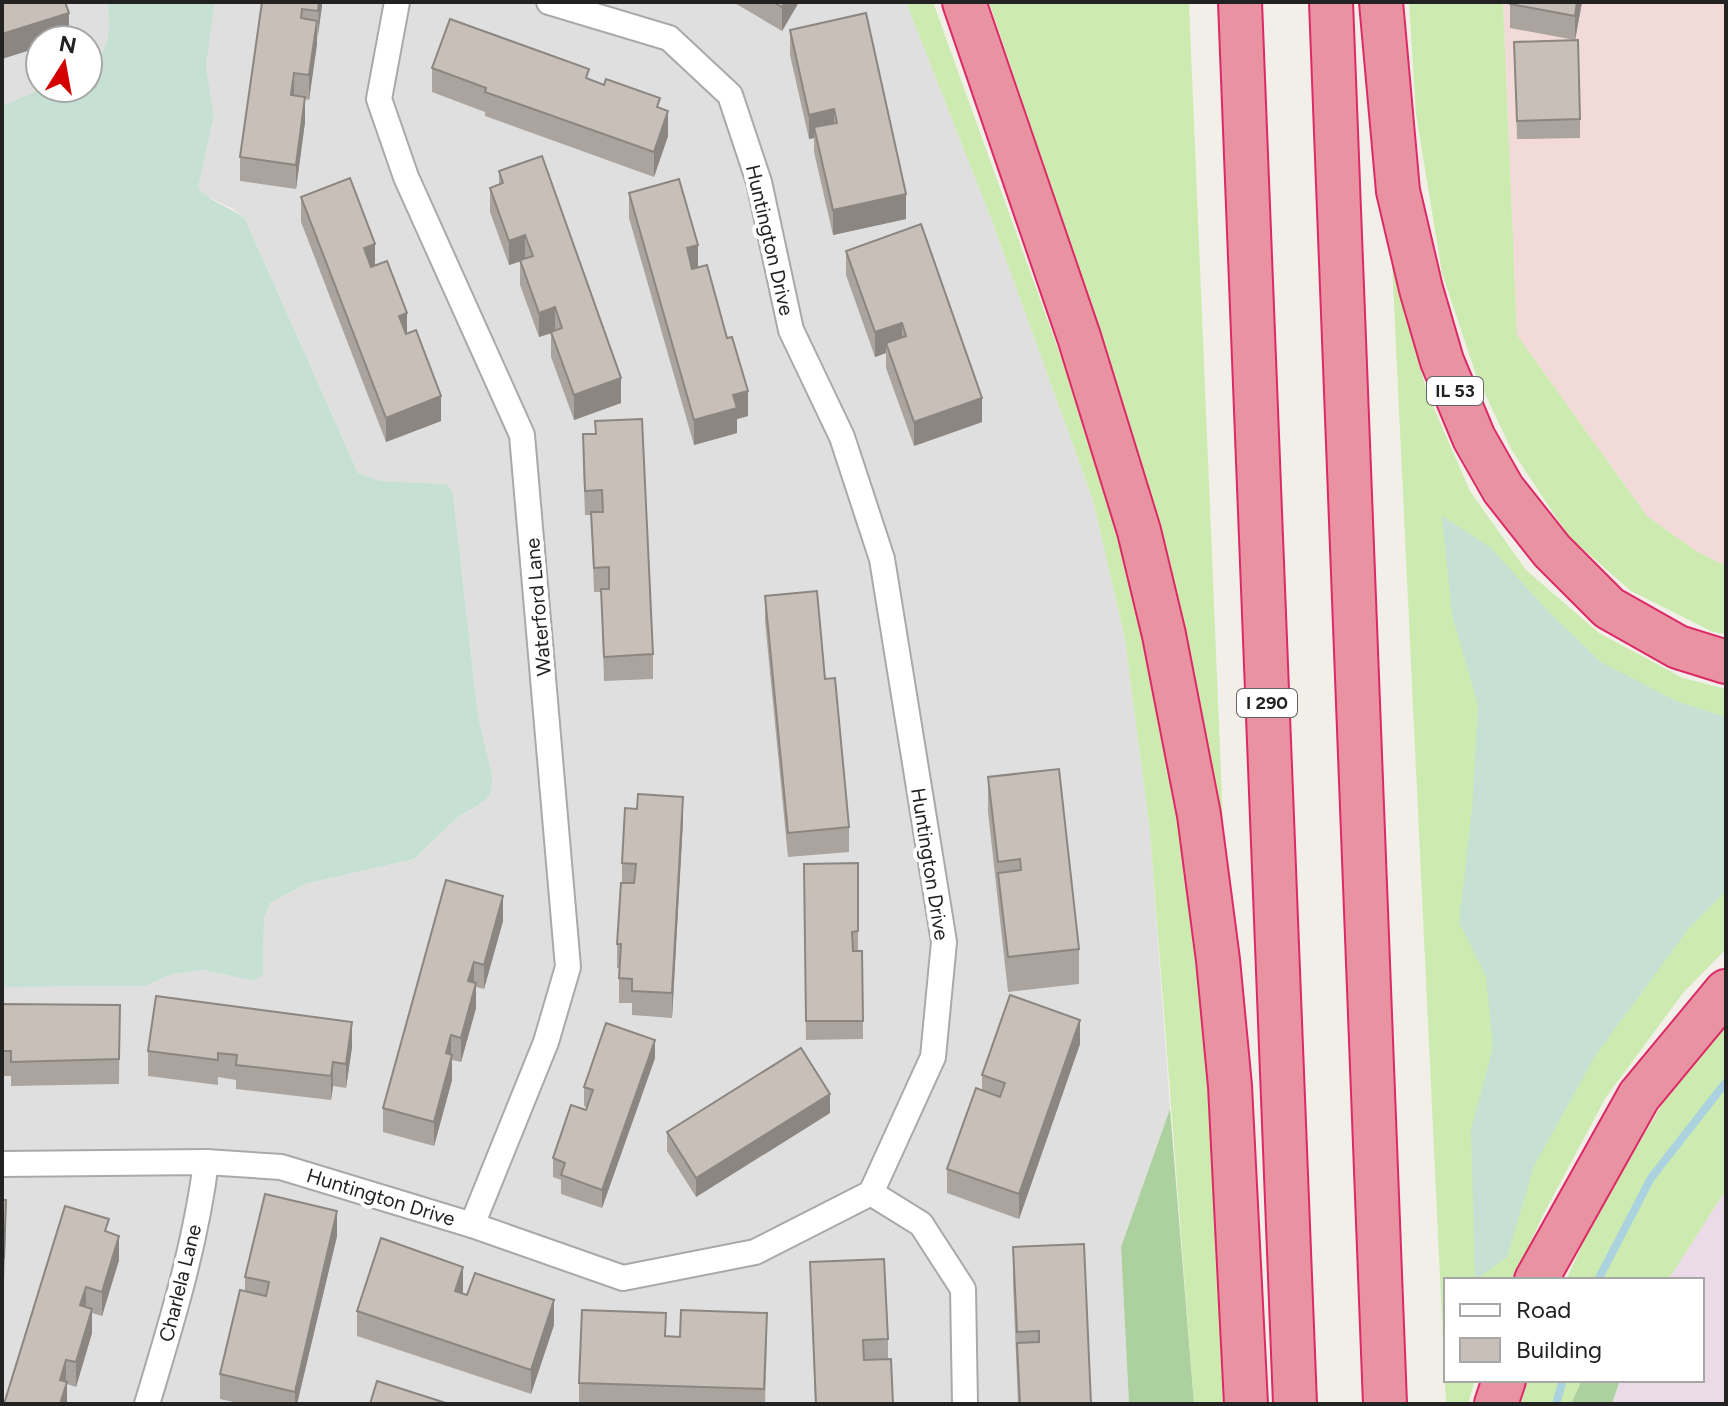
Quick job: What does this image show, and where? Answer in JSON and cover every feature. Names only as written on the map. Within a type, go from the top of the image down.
[{"type":"highway","points":[[964,2],[1083,352],[1139,531],[1164,635],[1199,815],[1218,960],[1230,1086],[1246,1404]]},
{"type":"highway","name":"I 290","points":[[1240,2],[1295,1404]]},
{"type":"highway","points":[[1331,2],[1385,1404]]},
{"type":"highway","name":"IL 53","points":[[1381,2],[1398,191],[1442,361],[1474,438],[1503,489],[1552,551],[1609,608],[1678,647],[1726,662]]},
{"type":"highway","points":[[1537,1278],[1639,1096],[1726,991]]},
{"type":"highway","points":[[1496,1404],[1503,1382]]},
{"type":"street","name":"Waterford Lane","points":[[397,2],[379,99],[406,177],[522,435],[568,967],[546,1042],[472,1225]]},
{"type":"street","name":"Huntington Drive","points":[[2,1164],[206,1162],[281,1167],[472,1225],[623,1278],[755,1252],[871,1193],[933,1057],[944,942],[882,559],[842,437],[791,330],[759,182],[730,95],[669,38],[556,3]]},
{"type":"street","name":"Charlela Lane","points":[[147,1404],[203,1188],[206,1162]]},
{"type":"street","points":[[871,1193],[921,1224],[963,1289],[965,1404]]},
{"type":"shaded area","points":[[2,2],[107,2],[110,30],[104,50],[104,24],[24,24],[24,98],[2,106]]},
{"type":"shaded area","points":[[215,2],[906,2],[992,221],[1093,500],[1125,639],[1150,832],[1170,1109],[1121,1247],[1129,1404],[2,1404],[2,987],[145,986],[172,974],[203,970],[255,981],[263,975],[264,919],[270,903],[305,884],[414,859],[458,817],[486,800],[492,774],[478,716],[453,493],[446,484],[381,481],[358,473],[245,219],[233,209],[204,195],[198,188],[214,116],[206,66]]},
{"type":"shaded area","points":[[1503,2],[1726,2],[1726,566],[1696,551],[1647,516],[1517,335]]},
{"type":"shaded area","points":[[1726,1190],[1726,1404],[1612,1404],[1619,1382],[1704,1382],[1704,1278],[1669,1278]]},
{"type":"green space","points":[[107,2],[215,2],[206,66],[214,116],[198,188],[245,219],[358,473],[381,481],[446,484],[453,493],[478,716],[492,774],[491,791],[486,800],[458,817],[414,859],[305,884],[270,903],[264,919],[263,975],[255,981],[203,970],[172,974],[145,986],[2,987],[2,106],[24,97],[24,104],[104,104],[104,48],[109,21]]},
{"type":"green space","points":[[906,2],[933,2],[1075,396],[1113,513],[1145,642],[1172,772],[1193,915],[1214,1187],[1223,1404],[1194,1404],[1150,832],[1125,639],[1093,500],[992,221]]},
{"type":"green space","points":[[989,2],[1189,2],[1225,871],[1192,668],[1152,502],[1106,350]]},
{"type":"green space","points":[[1409,2],[1503,2],[1517,335],[1647,516],[1696,551],[1726,566],[1726,634],[1713,632],[1631,591],[1569,537],[1511,449],[1476,375],[1442,273],[1416,114]]},
{"type":"green space","points":[[1392,262],[1427,392],[1470,491],[1526,570],[1599,633],[1683,678],[1726,689],[1726,949],[1683,993],[1606,1097],[1543,1215],[1514,1278],[1444,1278],[1444,1362]]},
{"type":"green space","points":[[1442,516],[1490,547],[1549,612],[1601,662],[1676,701],[1726,717],[1726,891],[1689,928],[1595,1056],[1534,1166],[1507,1257],[1478,1278],[1475,1278],[1471,1130],[1493,1047],[1486,977],[1459,922],[1472,809],[1478,705],[1452,615]]},
{"type":"green space","points":[[1726,1027],[1726,1190],[1669,1278],[1567,1278],[1596,1215],[1670,1091]]},
{"type":"green space","points":[[1170,1109],[1194,1404],[1129,1404],[1121,1247]]},
{"type":"green space","points":[[1445,1382],[1474,1382],[1468,1404],[1446,1404]]},
{"type":"green space","points":[[1524,1382],[1581,1382],[1571,1404],[1518,1404]]},
{"type":"green space","points":[[1581,1382],[1619,1382],[1612,1404],[1571,1404]]},
{"type":"building","points":[[2,2],[65,2],[69,13],[24,24],[24,27],[2,34]]},
{"type":"building","points":[[262,2],[319,2],[318,11],[302,9],[301,18],[317,21],[309,75],[294,73],[291,95],[305,97],[296,165],[240,157]]},
{"type":"building","points":[[1510,2],[1577,2],[1575,16]]},
{"type":"building","points":[[866,13],[906,194],[833,210],[814,127],[837,123],[834,109],[809,115],[790,30]]},
{"type":"building","points":[[450,19],[589,69],[586,78],[604,85],[606,79],[660,98],[657,107],[668,111],[654,152],[485,92],[486,88],[432,68]]},
{"type":"building","points":[[1578,40],[1580,119],[1517,121],[1514,42]]},
{"type":"building","points":[[542,156],[621,378],[574,395],[551,332],[562,328],[555,307],[539,313],[520,260],[533,256],[525,235],[509,241],[490,188],[503,183],[499,171]]},
{"type":"building","points":[[350,178],[375,244],[364,248],[371,267],[387,261],[407,313],[399,316],[406,334],[416,330],[441,396],[386,418],[301,197]]},
{"type":"building","points":[[679,179],[698,245],[687,248],[692,269],[707,265],[727,338],[732,337],[748,391],[733,395],[737,408],[694,420],[629,193]]},
{"type":"building","points":[[921,224],[982,398],[914,422],[886,343],[906,336],[902,323],[875,332],[846,251]]},
{"type":"building","points":[[642,419],[653,654],[604,657],[601,589],[609,589],[609,567],[594,568],[591,512],[603,512],[602,490],[585,491],[583,434],[596,434],[595,421]]},
{"type":"building","points":[[817,591],[825,679],[835,678],[849,827],[788,833],[765,596]]},
{"type":"building","points":[[1059,769],[1079,949],[1008,957],[998,873],[1021,870],[1020,859],[998,862],[988,777]]},
{"type":"building","points":[[638,794],[683,797],[672,993],[632,991],[632,979],[619,978],[621,944],[617,944],[621,883],[634,883],[636,864],[622,863],[625,808],[637,809]]},
{"type":"building","points":[[858,863],[858,931],[852,932],[853,951],[862,951],[863,1021],[806,1021],[804,864]]},
{"type":"building","points":[[446,880],[503,896],[484,965],[474,962],[468,981],[476,983],[461,1038],[451,1035],[446,1053],[452,1055],[434,1122],[383,1108]]},
{"type":"building","points":[[1010,995],[1080,1020],[1019,1194],[947,1169],[976,1088],[1000,1097],[1005,1083],[982,1075]]},
{"type":"building","points":[[156,996],[352,1022],[346,1064],[333,1062],[331,1076],[236,1065],[237,1055],[218,1053],[218,1060],[148,1051]]},
{"type":"building","points":[[2,1004],[120,1005],[119,1059],[11,1062],[11,1051],[2,1051]]},
{"type":"building","points":[[606,1023],[655,1040],[602,1190],[561,1175],[565,1163],[553,1158],[571,1105],[586,1110],[593,1090],[584,1087]]},
{"type":"building","points":[[801,1048],[830,1094],[696,1178],[667,1132]]},
{"type":"building","points":[[265,1194],[337,1211],[295,1392],[220,1374],[240,1290],[266,1296],[269,1282],[245,1277]]},
{"type":"building","points":[[2,1200],[6,1200],[4,1258],[2,1258]]},
{"type":"building","points":[[65,1206],[109,1219],[105,1231],[119,1236],[102,1292],[86,1287],[80,1305],[92,1309],[76,1362],[66,1360],[60,1380],[67,1382],[60,1404],[4,1404]]},
{"type":"building","points":[[381,1238],[463,1267],[455,1291],[467,1295],[475,1273],[554,1300],[531,1370],[357,1311]]},
{"type":"building","points":[[1084,1244],[1091,1404],[1020,1404],[1017,1343],[1039,1342],[1039,1331],[1017,1332],[1013,1247]]},
{"type":"building","points":[[884,1259],[888,1339],[863,1340],[864,1360],[891,1359],[893,1404],[816,1404],[810,1262]]},
{"type":"building","points":[[582,1310],[666,1313],[665,1336],[680,1337],[681,1310],[767,1313],[764,1389],[579,1383]]},
{"type":"building","points":[[377,1381],[449,1404],[370,1404]]},
{"type":"waterway","points":[[1599,1278],[1651,1178],[1726,1082]]},
{"type":"waterway","points":[[1556,1404],[1562,1382]]}]
